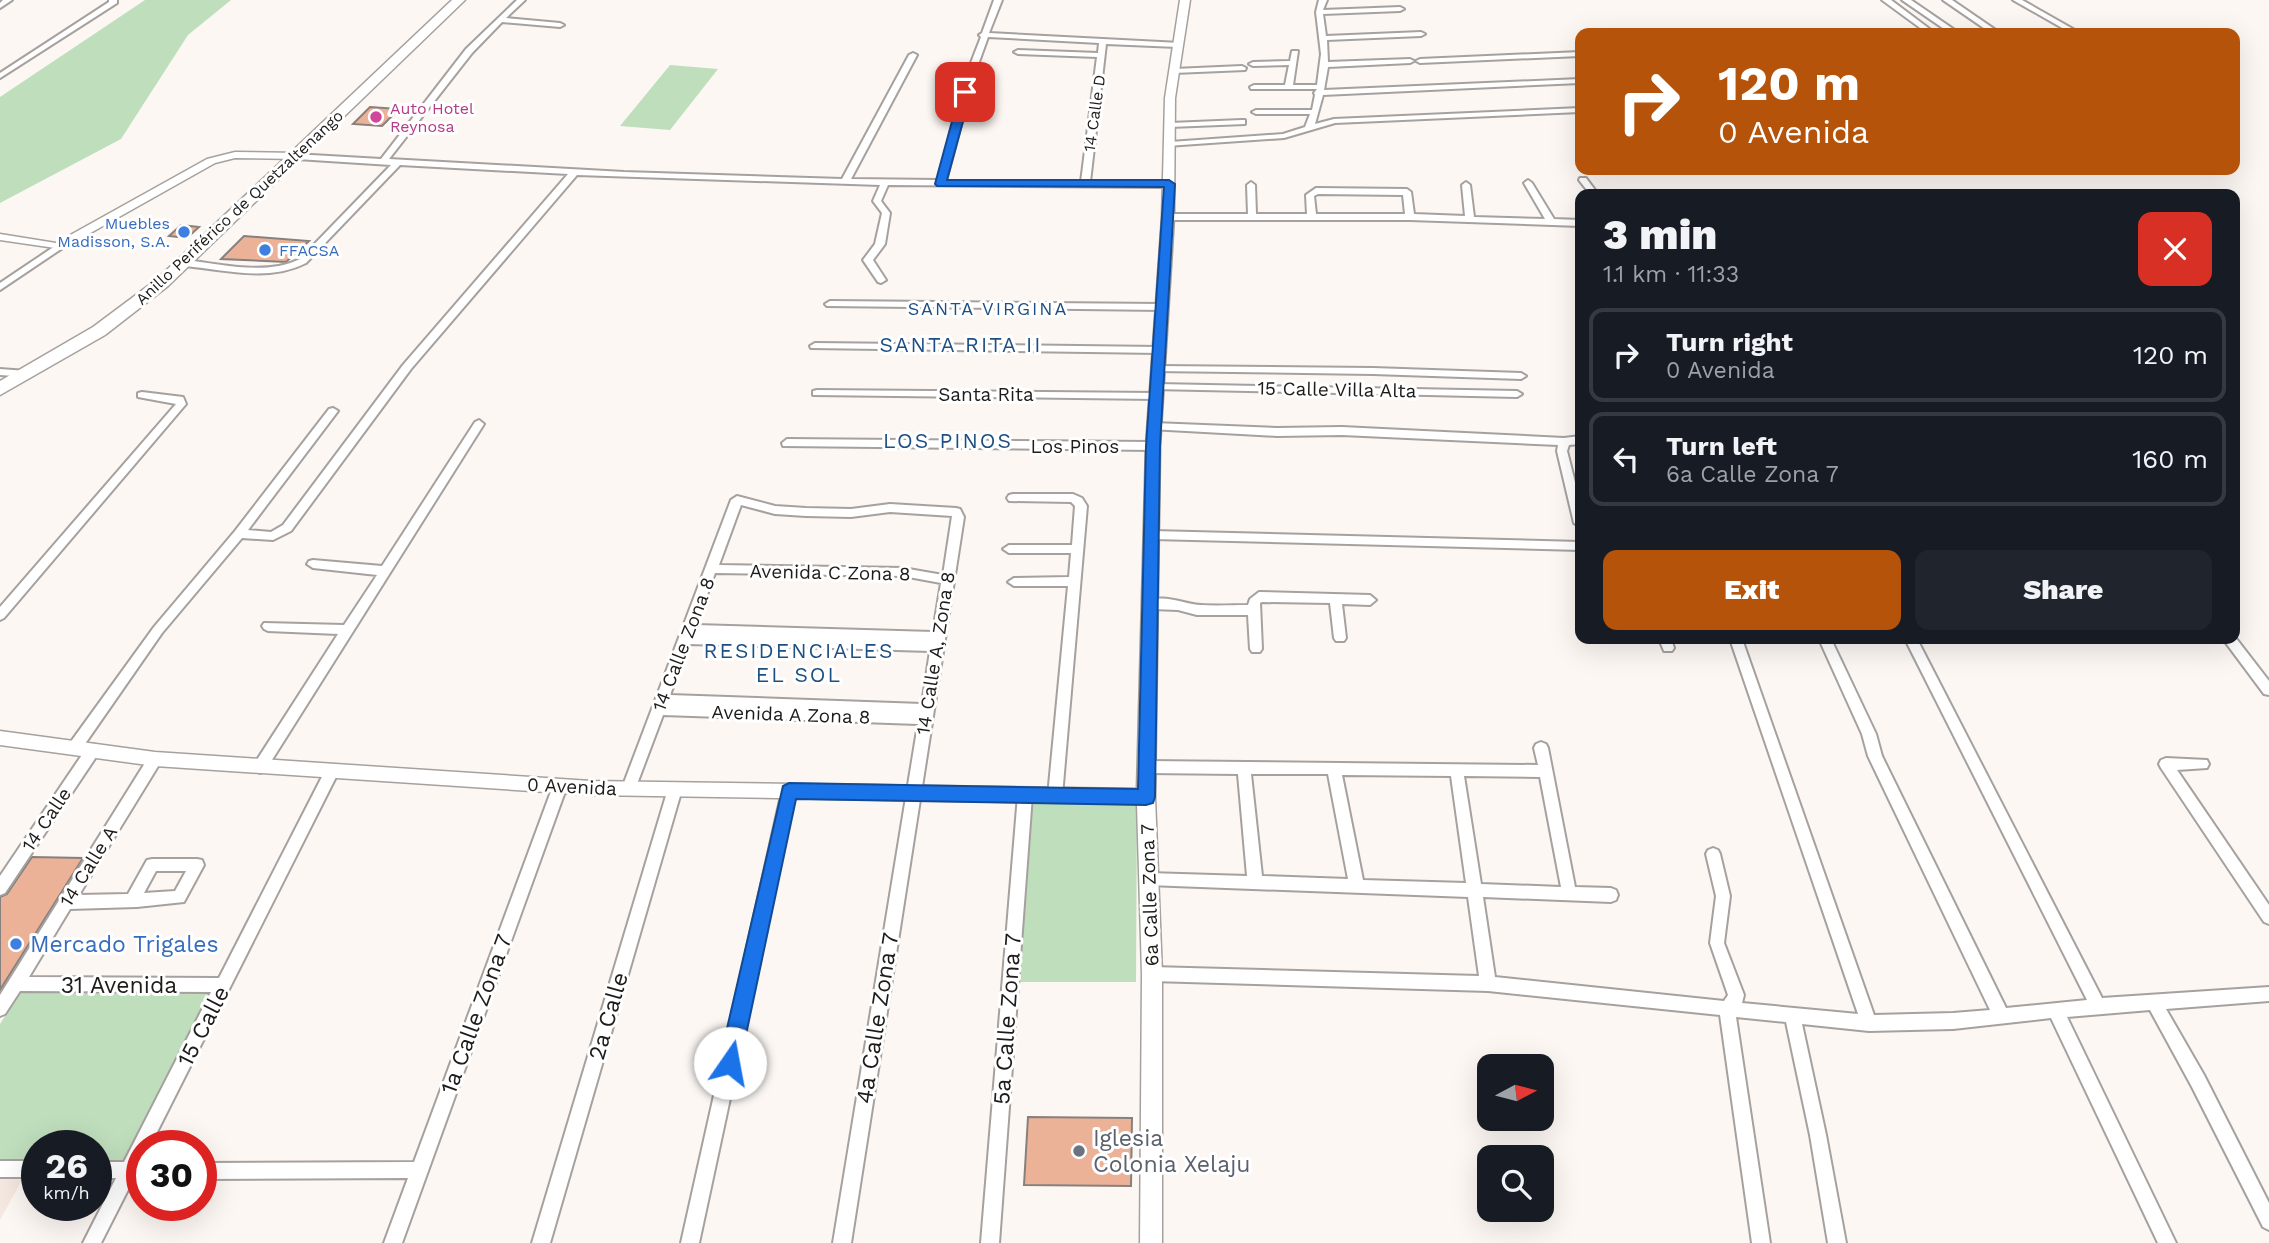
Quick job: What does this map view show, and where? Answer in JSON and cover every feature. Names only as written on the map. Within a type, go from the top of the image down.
[{"type":"highway","name":"Anillo Periférico de Quetzaltenango","points":[[0,389],[116,319],[185,262],[459,0]]},
{"type":"street","points":[[0,6],[8,0]]},
{"type":"street","points":[[0,76],[113,0]]},
{"type":"street","points":[[383,162],[470,51],[521,0]]},
{"type":"street","points":[[941,184],[983,35],[998,0]]},
{"type":"street","name":"6a Calle Zona 7","points":[[1151,1243],[1152,974],[1146,797],[1152,604],[1153,446],[1168,217],[1170,125],[1177,45],[1185,0]]},
{"type":"street","points":[[1308,129],[1324,65],[1320,12],[1323,0]]},
{"type":"street","points":[[1886,0],[1924,28]]},
{"type":"street","points":[[1906,0],[1948,28]]},
{"type":"street","points":[[1947,0],[1989,28]]},
{"type":"street","points":[[2017,0],[2067,28]]},
{"type":"street","points":[[1320,12],[1401,9]]},
{"type":"street","points":[[499,20],[560,25]]},
{"type":"street","points":[[1323,38],[1421,34]]},
{"type":"street","points":[[983,35],[1177,45]]},
{"type":"street","name":"14 Calle D","points":[[1085,184],[1103,41]]},
{"type":"street","points":[[1018,51],[1101,55]]},
{"type":"street","points":[[1289,86],[1294,53]]},
{"type":"street","points":[[1420,61],[1575,54]]},
{"type":"street","points":[[846,180],[914,55]]},
{"type":"street","points":[[1324,65],[1410,61]]},
{"type":"street","points":[[1252,64],[1293,63]]},
{"type":"street","points":[[1174,71],[1242,68]]},
{"type":"street","points":[[1254,87],[1289,86],[1319,90],[1575,81]]},
{"type":"street","points":[[1256,112],[1314,112]]},
{"type":"street","points":[[1170,144],[1284,136],[1334,121],[1575,112]]},
{"type":"street","points":[[1170,125],[1242,122]]},
{"type":"street","points":[[0,287],[58,247],[218,158],[242,154],[574,173],[941,184],[1169,184]]},
{"type":"street","points":[[185,262],[274,271],[292,268],[303,261],[397,163]]},
{"type":"street","points":[[239,534],[273,536],[287,528],[407,367],[574,173]]},
{"type":"street","points":[[1583,180],[1590,189]]},
{"type":"street","points":[[881,280],[868,260],[880,244],[886,213],[877,201],[885,182]]},
{"type":"street","points":[[1528,183],[1551,222]]},
{"type":"street","points":[[1251,185],[1252,216]]},
{"type":"street","points":[[1466,185],[1470,220]]},
{"type":"street","points":[[1312,216],[1310,195],[1316,191],[1407,192],[1410,217]]},
{"type":"street","points":[[1168,217],[1410,217],[1575,223]]},
{"type":"street","points":[[0,237],[58,247]]},
{"type":"street","points":[[830,304],[1163,307]]},
{"type":"street","points":[[814,346],[1160,350]]},
{"type":"street","points":[[1158,369],[1373,371],[1521,376]]},
{"type":"street","points":[[0,372],[27,374]]},
{"type":"street","name":"Santa Rita","points":[[817,393],[1156,391]]},
{"type":"street","name":"15 Calle Villa Alta","points":[[1156,391],[1517,394]]},
{"type":"street","points":[[0,615],[181,404],[179,399],[142,395]]},
{"type":"street","points":[[75,747],[158,630],[239,534],[332,411]]},
{"type":"street","points":[[260,767],[479,424]]},
{"type":"street","points":[[1154,428],[1348,431],[1366,434],[1575,441]]},
{"type":"street","points":[[1564,442],[1561,448],[1575,503]]},
{"type":"street","name":"Los Pinos","points":[[787,443],[1153,446]]},
{"type":"street","points":[[1013,498],[1069,498],[1078,501],[1081,506],[1055,796]]},
{"type":"street","name":"14 Calle A, Zona 8","points":[[737,500],[775,510],[806,512],[850,513],[890,508],[956,512],[958,517],[912,793]]},
{"type":"street","name":"14 Calle Zona 8","points":[[629,788],[737,500]]},
{"type":"street","points":[[1153,535],[1575,546]]},
{"type":"street","points":[[1009,549],[1077,549]]},
{"type":"street","points":[[313,564],[386,571]]},
{"type":"street","name":"Avenida C Zona 8","points":[[711,569],[903,572],[947,580]]},
{"type":"street","points":[[1014,582],[1075,581]]},
{"type":"street","points":[[1256,649],[1253,610],[1255,600],[1262,596],[1370,600]]},
{"type":"street","points":[[1336,600],[1340,638]]},
{"type":"street","points":[[1152,604],[1178,605],[1197,610],[1253,610]]},
{"type":"street","points":[[268,626],[347,630]]},
{"type":"street","points":[[687,634],[937,642]]},
{"type":"street","points":[[1739,644],[1869,1023]]},
{"type":"street","points":[[1827,644],[1869,734],[1875,756],[2002,1017]]},
{"type":"street","points":[[1914,644],[2098,1006]]},
{"type":"street","points":[[2233,644],[2269,690]]},
{"type":"street","name":"Avenida A Zona 8","points":[[660,705],[925,714]]},
{"type":"street","name":"0 Avenida","points":[[0,738],[155,759],[560,786],[1146,797]]},
{"type":"street","points":[[1541,748],[1569,893]]},
{"type":"street","name":"14 Calle","points":[[0,888],[93,750]]},
{"type":"street","name":"14 Calle A","points":[[0,1009],[155,759]]},
{"type":"street","points":[[2202,764],[2166,764],[2269,917]]},
{"type":"street","points":[[1147,767],[1546,772]]},
{"type":"street","points":[[1244,767],[1255,881]]},
{"type":"street","points":[[1334,770],[1357,886]]},
{"type":"street","name":"15 Calle","points":[[154,1130],[223,985],[332,771]]},
{"type":"street","points":[[1457,771],[1488,984]]},
{"type":"street","name":"1a Calle Zona 7","points":[[393,1243],[560,786]]},
{"type":"street","name":"2a Calle","points":[[541,1243],[675,789]]},
{"type":"street","points":[[691,1243],[789,791]]},
{"type":"street","name":"4a Calle Zona 7","points":[[842,1243],[912,793]]},
{"type":"street","name":"5a Calle Zona 7","points":[[990,1243],[1025,795]]},
{"type":"street","points":[[1713,854],[1723,896],[1717,943],[1736,995],[1735,1001],[1727,1008]]},
{"type":"street","points":[[65,902],[121,902],[179,897],[197,865],[152,865],[133,899]]},
{"type":"street","points":[[1148,879],[1611,895]]},
{"type":"street","points":[[1152,974],[1488,984],[1869,1023],[1953,1021],[2153,1001],[2269,993]]},
{"type":"street","name":"31 Avenida","points":[[15,984],[223,985]]},
{"type":"street","points":[[2153,1001],[2198,1081],[2269,1221]]},
{"type":"street","points":[[1727,1008],[1761,1243]]},
{"type":"street","points":[[2056,1012],[2166,1243]]},
{"type":"street","points":[[1793,1017],[1837,1243]]},
{"type":"street","points":[[0,1169],[21,1169]]},
{"type":"street","points":[[217,1171],[419,1170]]},
{"type":"street","name":"15 Calle","points":[[92,1243],[126,1185]]},
{"type":"shaded area","points":[[21,1178],[0,1220],[0,1179]]},
{"type":"green space","points":[[145,0],[231,0],[188,35],[121,139],[0,203],[0,97]]},
{"type":"green space","points":[[670,65],[718,69],[670,130],[620,126]]},
{"type":"green space","points":[[1029,803],[1137,804],[1136,982],[1017,982]]},
{"type":"green space","points":[[23,988],[215,992],[143,1130],[126,1130],[125,1164],[112,1164],[112,1130],[21,1130],[21,1162],[0,1161],[0,1024]]},
{"type":"building","name":"Auto Hotel Reynosa","points":[[370,107],[399,109],[382,126],[353,124]]},
{"type":"building","name":"Muebles Madisson, S.A.","points":[[181,225],[199,227],[187,238],[169,236]]},
{"type":"building","name":"FFACSA","points":[[244,236],[309,241],[286,262],[221,259]]},
{"type":"building","name":"Mercado Trigales","points":[[32,857],[83,858],[0,990],[0,897],[7,894]]},
{"type":"building","name":"Iglesia Colonia Xelaju","points":[[1028,1117],[1132,1118],[1131,1186],[1024,1185]]},
{"type":"place","name":"Auto Hotel Reynosa","points":[[376,117]]},
{"type":"place","name":"Muebles Madisson, S.A.","points":[[184,232]]},
{"type":"place","name":"FFACSA","points":[[265,250]]},
{"type":"place","name":"Mercado Trigales","points":[[16,944]]},
{"type":"place","name":"Iglesia Colonia Xelaju","points":[[1079,1151]]},
{"type":"district","name":"SANTA VIRGINA","points":[[988,309]]},
{"type":"district","name":"SANTA RITA II","points":[[961,345]]},
{"type":"district","name":"LOS PINOS","points":[[948,441]]},
{"type":"district","name":"RESIDENCIALES EL SOL","points":[[799,663]]},
{"type":"route","points":[[730,1063],[789,791],[1146,797],[1153,558],[1153,446],[1169,184],[941,184],[965,92]]}]
